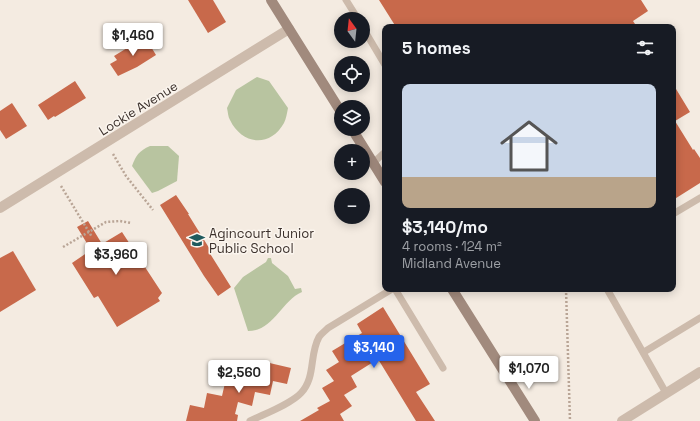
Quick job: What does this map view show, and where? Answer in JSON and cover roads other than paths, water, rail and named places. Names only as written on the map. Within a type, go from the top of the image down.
[{"type":"main road","points":[[271,0],[334,101]]},
{"type":"main road","points":[[356,136],[382,177]]},
{"type":"main road","points":[[454,292],[535,421]]},
{"type":"street","name":"Lockie Avenue","points":[[0,208],[289,29]]},
{"type":"street","points":[[622,421],[700,372]]},
{"type":"lane","points":[[346,0],[354,12]]},
{"type":"lane","points":[[370,40],[382,60]]},
{"type":"lane","points":[[373,163],[382,155]]},
{"type":"lane","points":[[676,212],[700,198]]},
{"type":"lane","points":[[250,421],[294,399],[301,393],[312,372],[314,353],[319,337],[328,328],[387,292]]},
{"type":"lane","points":[[397,292],[443,368]]},
{"type":"lane","points":[[609,292],[666,393]]},
{"type":"lane","points":[[644,352],[700,318]]},
{"type":"place","name":"Agincourt Junior Public School","points":[[197,240]]}]
